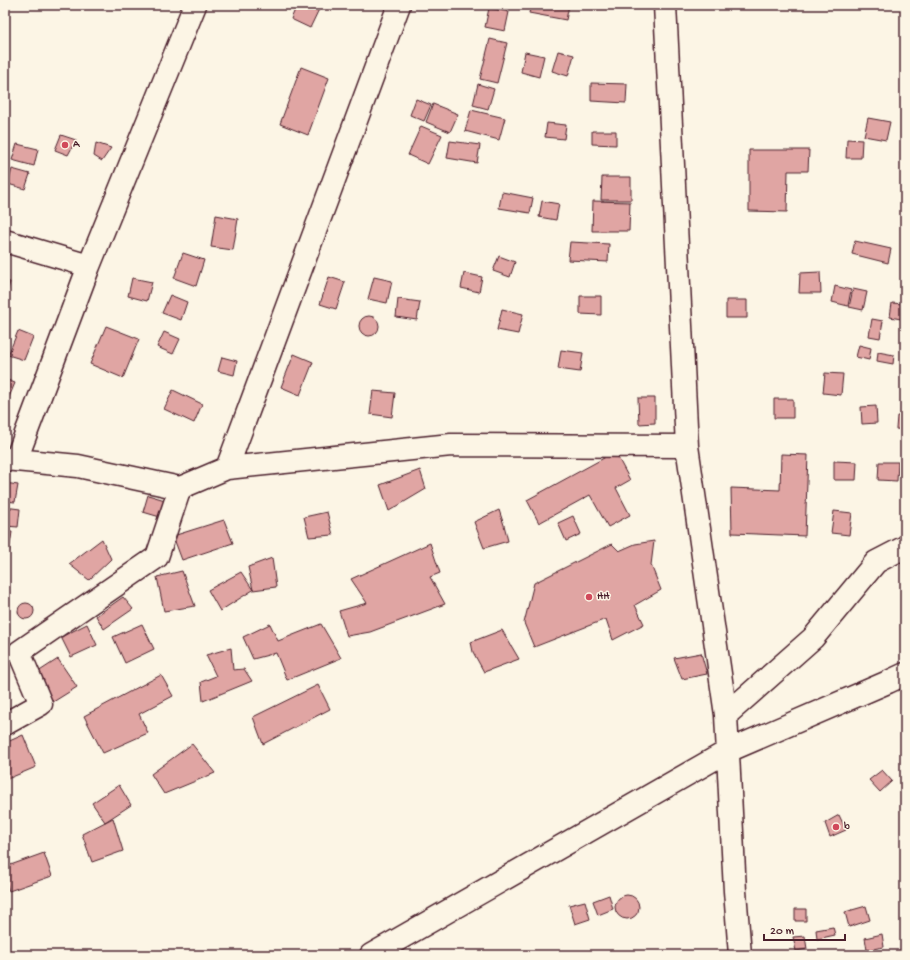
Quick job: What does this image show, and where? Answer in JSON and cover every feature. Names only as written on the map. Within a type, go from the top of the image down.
[{"type":"street","points":[[195,5],[10,460],[78,466],[180,488],[227,468],[451,445],[686,446]]},
{"type":"street","points":[[227,468],[397,5]]},
{"type":"street","points":[[665,5],[686,446],[726,715],[740,955]]},
{"type":"street","points":[[5,241],[89,266]]},
{"type":"street","points":[[5,724],[41,704],[19,652],[157,557],[180,488]]},
{"type":"street","points":[[726,715],[813,638],[876,562],[905,547]]},
{"type":"street","points":[[370,955],[728,751],[905,674]]},
{"type":"building","points":[[297,5],[321,5],[310,28],[291,19]]},
{"type":"building","points":[[531,5],[569,5],[566,20],[529,13]]},
{"type":"building","points":[[489,8],[509,12],[505,31],[485,27]]},
{"type":"building","points":[[490,39],[507,43],[497,83],[480,79]]},
{"type":"building","points":[[558,51],[574,55],[568,76],[552,71]]},
{"type":"building","points":[[525,52],[544,56],[539,77],[521,72]]},
{"type":"building","points":[[301,67],[329,78],[308,135],[280,124]]},
{"type":"building","points":[[591,83],[627,84],[626,103],[591,101]]},
{"type":"building","points":[[478,84],[494,89],[488,109],[473,105]]},
{"type":"building","points":[[416,99],[431,105],[424,121],[410,115]]},
{"type":"building","points":[[433,104],[458,114],[450,132],[426,122]]},
{"type":"building","points":[[471,110],[505,118],[499,140],[465,131]]},
{"type":"building","points":[[868,118],[890,122],[886,140],[864,136]]},
{"type":"building","points":[[547,123],[566,125],[564,139],[545,137]]},
{"type":"building","points":[[421,126],[442,135],[428,164],[408,155]]},
{"type":"building","points":[[592,131],[616,131],[616,145],[592,144]]},
{"type":"building","name":"A","points":[[61,135],[76,140],[68,155],[55,150]]},
{"type":"building","points":[[847,139],[862,140],[861,158],[846,158]]},
{"type":"building","points":[[450,141],[480,145],[477,163],[447,158]]},
{"type":"building","name":"A","points":[[96,143],[111,148],[102,161],[94,156]]},
{"type":"building","points":[[17,144],[38,149],[34,166],[12,160]]},
{"type":"building","points":[[749,150],[809,150],[808,171],[788,171],[787,212],[749,211]]},
{"type":"building","points":[[12,169],[30,174],[25,189],[8,184]]},
{"type":"building","points":[[602,177],[631,177],[631,200],[601,200]]},
{"type":"building","points":[[502,192],[533,198],[530,213],[499,208]]},
{"type":"building","points":[[542,201],[559,204],[556,220],[539,217]]},
{"type":"building","points":[[593,201],[630,202],[629,231],[592,231]]},
{"type":"building","points":[[216,215],[238,219],[233,250],[211,247]]},
{"type":"building","points":[[855,241],[891,249],[888,263],[852,254]]},
{"type":"building","points":[[570,242],[609,244],[608,262],[568,260]]},
{"type":"building","points":[[183,253],[204,260],[196,286],[174,278]]},
{"type":"building","points":[[499,256],[515,262],[510,277],[493,271]]},
{"type":"building","points":[[820,272],[821,293],[799,293],[800,273]]},
{"type":"building","points":[[464,273],[482,277],[479,292],[461,288]]},
{"type":"building","points":[[329,277],[345,282],[336,309],[320,304]]},
{"type":"building","points":[[374,277],[392,281],[387,303],[368,299]]},
{"type":"building","points":[[132,278],[152,282],[147,301],[128,296]]},
{"type":"building","points":[[5,281],[10,282],[6,297],[5,297]]},
{"type":"building","points":[[835,286],[851,290],[848,306],[832,302]]},
{"type":"building","points":[[853,289],[867,292],[863,310],[849,307]]},
{"type":"building","points":[[170,295],[187,302],[181,320],[162,313]]},
{"type":"building","points":[[580,296],[601,296],[601,315],[580,314]]},
{"type":"building","points":[[398,299],[420,302],[417,320],[396,317]]},
{"type":"building","points":[[726,300],[747,300],[747,318],[726,318]]},
{"type":"building","points":[[892,303],[903,304],[901,319],[890,317]]},
{"type":"building","points":[[502,309],[523,314],[518,334],[497,330]]},
{"type":"building","points":[[369,316],[376,319],[379,326],[376,333],[369,336],[362,333],[359,326],[362,319]]},
{"type":"building","points":[[872,319],[883,321],[880,338],[869,336]]},
{"type":"building","points":[[106,326],[139,339],[123,378],[90,364]]},
{"type":"building","points":[[18,331],[33,337],[24,360],[8,355]]},
{"type":"building","points":[[164,332],[180,339],[173,354],[157,347]]},
{"type":"building","points":[[859,345],[871,348],[869,360],[856,357]]},
{"type":"building","points":[[561,350],[583,353],[580,372],[558,369]]},
{"type":"building","points":[[878,352],[894,355],[893,364],[877,361]]},
{"type":"building","points":[[294,354],[313,362],[300,395],[281,387]]},
{"type":"building","points":[[222,357],[237,361],[234,375],[218,371]]},
{"type":"building","points":[[825,373],[843,374],[841,395],[823,393]]},
{"type":"building","points":[[5,379],[15,383],[7,402],[5,401]]},
{"type":"building","points":[[173,390],[202,404],[194,423],[164,409]]},
{"type":"building","points":[[373,391],[395,393],[392,417],[370,414]]},
{"type":"building","points":[[638,398],[655,398],[655,423],[639,424]]},
{"type":"building","points":[[774,399],[793,399],[793,418],[774,418]]},
{"type":"building","points":[[876,406],[877,423],[862,424],[861,407]]},
{"type":"building","points":[[897,416],[905,416],[905,430],[896,429]]},
{"type":"building","points":[[615,452],[630,480],[616,488],[630,515],[608,527],[590,495],[539,523],[527,500]]},
{"type":"building","points":[[781,454],[808,455],[805,536],[732,533],[731,488],[780,490]]},
{"type":"building","points":[[834,461],[857,462],[856,480],[834,480]]},
{"type":"building","points":[[879,462],[898,462],[897,481],[878,480]]},
{"type":"building","points":[[420,470],[426,489],[389,511],[380,485]]},
{"type":"building","points":[[5,483],[18,485],[15,502],[5,501]]},
{"type":"building","points":[[148,495],[165,500],[160,517],[143,512]]},
{"type":"building","points":[[5,507],[20,509],[18,527],[5,526]]},
{"type":"building","points":[[499,510],[508,541],[484,548],[474,522]]},
{"type":"building","points":[[834,511],[852,513],[849,535],[831,533]]},
{"type":"building","points":[[327,512],[333,535],[309,537],[304,517]]},
{"type":"building","points":[[573,516],[581,534],[566,541],[558,523]]},
{"type":"building","points":[[224,520],[233,543],[182,560],[173,536]]},
{"type":"building","points":[[5,532],[12,532],[9,552],[5,551]]},
{"type":"building","points":[[102,539],[111,559],[89,580],[69,564]]},
{"type":"building","name":"HH","points":[[654,541],[651,565],[661,590],[635,605],[644,624],[613,640],[606,619],[534,647],[524,623],[534,583],[612,544],[619,551],[635,544]]},
{"type":"building","points":[[430,543],[440,573],[430,577],[445,604],[370,632],[347,636],[339,611],[367,603],[351,579]]},
{"type":"building","points":[[272,558],[276,587],[253,590],[248,567]]},
{"type":"building","points":[[182,571],[195,606],[164,611],[157,577]]},
{"type":"building","points":[[241,572],[253,590],[220,611],[208,590]]},
{"type":"building","points":[[123,597],[133,609],[104,629],[96,616]]},
{"type":"building","points":[[26,603],[32,605],[34,611],[32,617],[26,619],[20,617],[18,611],[20,605]]},
{"type":"building","points":[[87,624],[97,645],[71,657],[61,637]]},
{"type":"building","points":[[142,624],[154,649],[125,663],[113,637]]},
{"type":"building","points":[[270,624],[278,641],[321,624],[341,658],[287,680],[276,653],[253,659],[243,637]]},
{"type":"building","points":[[502,630],[519,659],[484,672],[473,652],[471,642]]},
{"type":"building","points":[[231,648],[233,670],[244,669],[252,681],[203,701],[201,682],[216,676],[206,655]]},
{"type":"building","points":[[701,653],[707,674],[682,679],[674,658]]},
{"type":"building","points":[[58,659],[77,687],[53,702],[35,674]]},
{"type":"building","points":[[161,675],[173,696],[139,714],[148,733],[103,753],[84,716]]},
{"type":"building","points":[[318,685],[330,709],[263,744],[253,717]]},
{"type":"building","points":[[23,735],[36,767],[5,780],[5,743]]},
{"type":"building","points":[[192,744],[215,773],[164,794],[151,774]]},
{"type":"building","points":[[882,770],[892,781],[880,792],[869,780]]},
{"type":"building","points":[[119,785],[131,805],[105,822],[92,803]]},
{"type":"building","name":"b","points":[[839,815],[846,830],[830,837],[825,823]]},
{"type":"building","points":[[113,818],[123,851],[92,862],[82,834]]},
{"type":"building","points":[[44,853],[52,876],[9,891],[5,879],[5,867]]},
{"type":"building","points":[[609,895],[613,909],[598,915],[593,901]]},
{"type":"building","points":[[627,895],[632,896],[638,902],[638,912],[632,918],[627,919],[622,918],[616,912],[615,907],[616,902],[622,896]]},
{"type":"building","points":[[585,901],[590,919],[575,924],[569,905]]},
{"type":"building","points":[[866,906],[870,920],[849,927],[845,912]]},
{"type":"building","points":[[795,909],[806,909],[806,921],[795,921]]},
{"type":"building","points":[[833,927],[835,935],[817,939],[816,930]]},
{"type":"building","points":[[882,934],[884,947],[867,950],[865,938]]},
{"type":"building","points":[[805,936],[807,949],[796,951],[793,937]]},
{"type":"place","name":"A","points":[[65,145]]},
{"type":"place","name":"HH","points":[[589,597]]},
{"type":"place","name":"b","points":[[836,827]]}]
